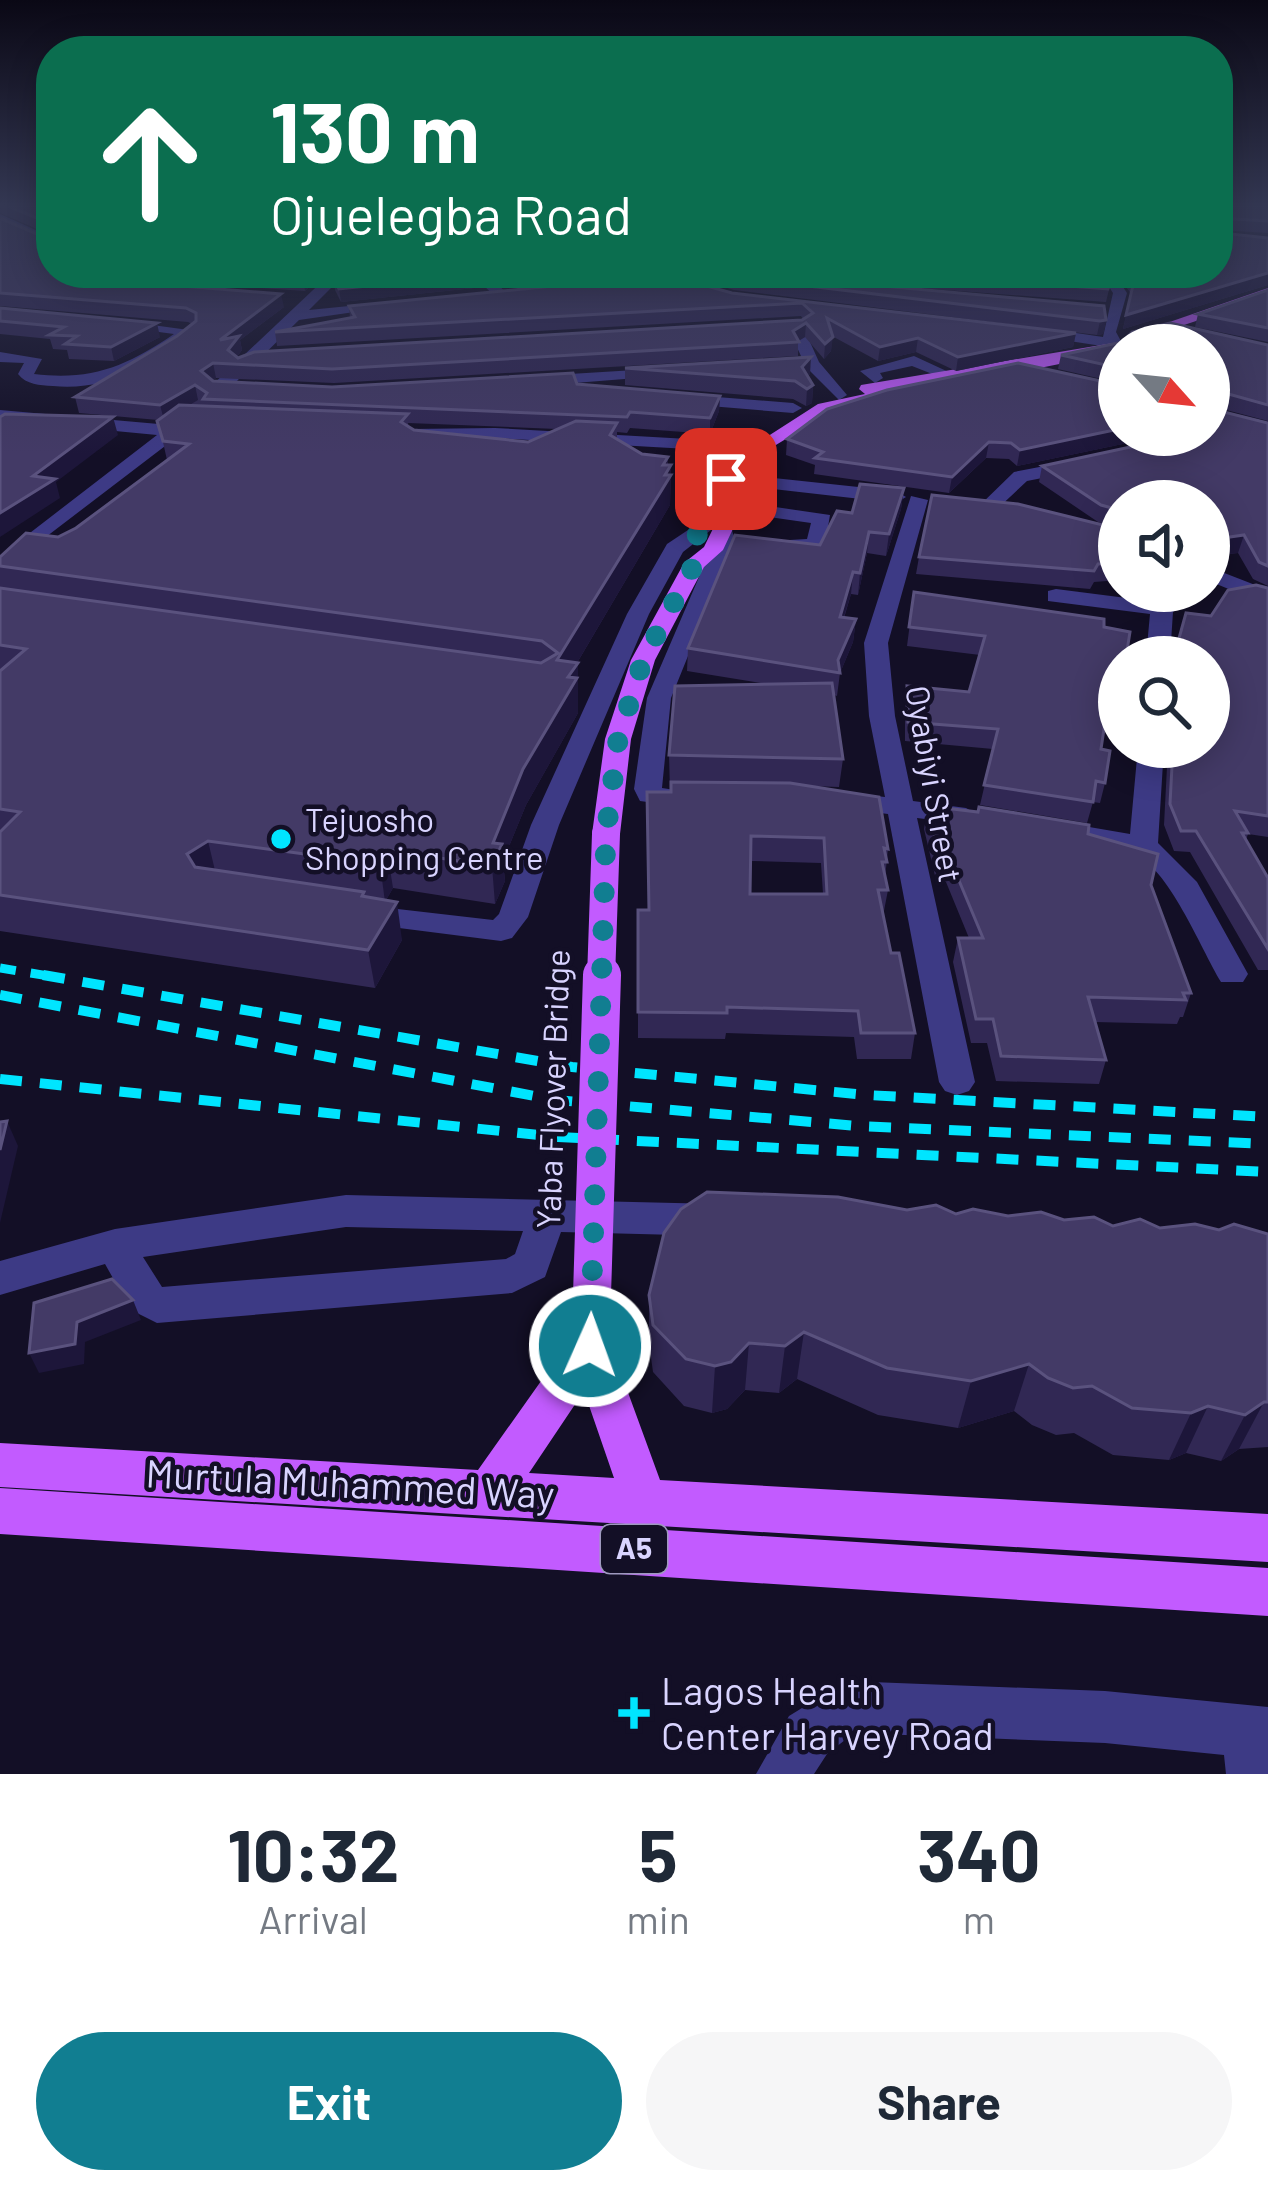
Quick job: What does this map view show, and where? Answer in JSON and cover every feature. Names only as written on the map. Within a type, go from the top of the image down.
[{"type":"main road","points":[[1198,324],[1268,296]]},
{"type":"main road","points":[[1180,324],[1268,296]]},
{"type":"main road","points":[[938,370],[1098,347]]},
{"type":"main road","points":[[737,528],[736,480],[765,443],[824,408],[1098,349]]},
{"type":"main road","points":[[737,528],[741,447],[793,408],[882,381]]},
{"type":"main road","name":"Yaba Flyover Bridge","points":[[645,1502],[590,1346],[606,834],[618,740],[643,660],[692,570],[737,528]]},
{"type":"main road","points":[[490,1492],[590,1346]]},
{"type":"main road","points":[[0,1465],[1268,1538]]},
{"type":"main road","name":"Murtula Muhammed Way","points":[[0,1510],[1268,1592]]},
{"type":"street","points":[[0,566],[178,427],[251,357],[291,307],[321,289]]},
{"type":"street","points":[[495,289],[502,295]]},
{"type":"street","points":[[697,289],[731,298]]},
{"type":"street","points":[[1107,324],[1106,311],[1118,289]]},
{"type":"street","points":[[479,297],[521,293]]},
{"type":"street","points":[[291,307],[410,304]]},
{"type":"street","points":[[796,306],[843,311]]},
{"type":"street","points":[[820,309],[798,332],[804,364],[839,395]]},
{"type":"street","points":[[0,357],[34,359],[26,374],[29,378],[124,376],[188,331],[99,322]]},
{"type":"street","points":[[780,326],[801,325]]},
{"type":"street","points":[[1016,330],[1098,341]]},
{"type":"street","points":[[251,357],[286,358]]},
{"type":"street","points":[[1012,368],[1055,378]]},
{"type":"street","points":[[565,415],[680,370]]},
{"type":"street","points":[[882,381],[938,370]]},
{"type":"street","points":[[21,417],[71,380]]},
{"type":"street","points":[[520,382],[565,415],[578,437],[741,447]]},
{"type":"street","points":[[216,387],[255,390]]},
{"type":"street","points":[[467,456],[420,451],[396,434],[565,415],[626,395]]},
{"type":"street","points":[[650,397],[793,408]]},
{"type":"street","points":[[0,415],[178,427],[220,424]]},
{"type":"street","points":[[1017,511],[977,507],[1021,476],[1094,464]]},
{"type":"street","name":"Oyabiyi Street","points":[[736,480],[926,501],[876,643],[882,716],[898,805],[957,1082]]},
{"type":"street","points":[[706,798],[665,800],[648,789],[659,698],[737,528]]},
{"type":"street","points":[[326,909],[501,931],[513,917],[544,825],[638,614],[674,548],[737,528]]},
{"type":"street","points":[[0,530],[35,538]]},
{"type":"street","points":[[1230,583],[1268,598]]},
{"type":"street","points":[[1056,596],[1098,601]]},
{"type":"street","points":[[1143,845],[1149,768]]},
{"type":"street","points":[[810,797],[988,820]]},
{"type":"street","points":[[1032,827],[1143,845],[1186,889],[1232,974]]},
{"type":"street","points":[[0,1278],[115,1246],[346,1211],[744,1221]]},
{"type":"street","points":[[115,1246],[146,1298],[157,1305],[512,1276],[531,1264],[548,1213]]},
{"type":"street","points":[[783,1774],[808,1735],[846,1707],[1105,1717],[1256,1746]]},
{"type":"building","points":[[0,289],[216,289],[281,294],[220,340],[239,336],[228,350],[238,358],[254,352],[802,320],[813,313],[802,303],[275,332],[355,317],[349,306],[526,289],[717,289],[1076,333],[958,357],[918,338],[880,347],[827,318],[833,337],[825,344],[806,323],[793,331],[799,342],[332,369],[213,363],[201,371],[213,381],[332,387],[573,373],[577,384],[720,396],[710,418],[203,399],[207,393],[195,385],[160,405],[75,397],[177,336],[196,321],[196,313],[186,308],[0,293]]},
{"type":"building","points":[[832,289],[913,289],[1104,306],[1106,320]]},
{"type":"building","points":[[1132,289],[1215,289],[1126,315]]},
{"type":"building","points":[[1268,290],[1268,328],[1198,314]]},
{"type":"building","points":[[0,308],[157,323],[111,347],[65,344],[77,336],[49,335],[64,327],[0,321]]},
{"type":"building","points":[[1230,336],[1268,345],[1268,405],[1230,394]]},
{"type":"building","points":[[1098,347],[1098,363],[1061,355]]},
{"type":"building","points":[[811,357],[802,367],[813,385],[807,389],[795,381],[625,368]]},
{"type":"building","points":[[1018,363],[1098,380],[1098,433],[1020,450],[1011,443],[989,442],[952,477],[815,458],[823,452],[787,439],[827,409],[887,390]]},
{"type":"building","name":"Tejuosho Shopping Centre","points":[[179,405],[408,414],[401,422],[414,430],[528,442],[576,421],[617,423],[610,435],[642,454],[668,457],[663,465],[671,465],[665,475],[671,475],[557,660],[578,663],[568,677],[577,678],[523,769],[493,843],[502,844],[492,866],[387,850],[380,864],[208,841],[187,854],[195,867],[364,892],[362,896],[397,902],[368,950],[0,895],[0,832],[20,812],[0,809],[0,671],[26,649],[0,645],[0,588],[541,663],[558,653],[542,641],[0,566],[0,557],[26,533],[58,537],[76,528],[189,444],[163,441],[157,421]]},
{"type":"building","points":[[1230,414],[1268,423],[1268,566],[1259,562],[1244,535],[1230,537],[1230,480],[1098,480],[1098,503],[1042,466],[1098,454],[1230,456]]},
{"type":"building","points":[[0,417],[113,417],[33,476],[55,479],[0,513]]},
{"type":"building","points":[[860,484],[904,488],[889,534],[869,532],[860,573],[853,572],[840,617],[856,619],[838,660],[840,673],[688,648],[735,535],[820,545],[837,511],[852,513]]},
{"type":"building","points":[[932,495],[1018,504],[1098,524],[1094,571],[919,557]]},
{"type":"building","points":[[1268,588],[1268,816],[1235,811],[1268,878],[1268,949],[1196,831],[1181,831],[1170,804],[1172,768],[1230,768],[1230,636],[1180,636],[1186,613],[1230,612],[1230,590]]},
{"type":"building","points":[[914,592],[1104,619],[1104,627],[1130,632],[1129,636],[1098,636],[1098,768],[1107,768],[1105,783],[1096,781],[1093,802],[984,785],[998,729],[908,722],[907,686],[969,692],[985,636],[909,627]]},
{"type":"building","points":[[832,683],[843,759],[669,755],[675,686]]},
{"type":"building","points":[[671,782],[790,783],[879,797],[888,849],[884,848],[887,862],[882,862],[888,890],[878,890],[891,953],[899,953],[915,1033],[861,1033],[858,1011],[727,1007],[727,1013],[638,1012],[638,910],[649,910],[647,792],[671,792]],"holes":[[[751,836],[824,838],[827,894],[750,894]]]},
{"type":"building","points":[[928,806],[978,812],[979,807],[1089,825],[1088,834],[1158,854],[1151,885],[1191,993],[1183,993],[1186,1000],[1088,997],[1106,1060],[1001,1056],[993,1019],[976,1019],[958,938],[983,938],[950,859],[940,857]]},
{"type":"building","points":[[7,1121],[0,1150],[0,1122]]},
{"type":"building","points":[[707,1192],[838,1197],[907,1210],[936,1205],[956,1214],[973,1209],[1008,1216],[1041,1212],[1064,1220],[1094,1217],[1113,1226],[1140,1219],[1160,1228],[1195,1224],[1219,1230],[1234,1224],[1268,1234],[1268,1402],[1245,1415],[1208,1406],[1191,1413],[1132,1408],[1092,1386],[1073,1388],[1048,1378],[1029,1364],[971,1381],[887,1368],[804,1332],[785,1346],[749,1343],[731,1362],[715,1366],[686,1359],[653,1325],[649,1295],[664,1233],[681,1209]]},
{"type":"building","points":[[112,1279],[133,1300],[77,1322],[75,1344],[29,1353],[34,1303]]},
{"type":"railway","points":[[0,968],[48,976]]},
{"type":"railway","points":[[43,975],[48,976]]},
{"type":"railway","points":[[48,976],[61,978]]},
{"type":"railway","points":[[48,976],[572,1067],[867,1095],[1268,1117]]},
{"type":"railway","points":[[0,995],[556,1100],[858,1126],[1268,1144]]},
{"type":"railway","points":[[0,1079],[558,1137],[1268,1172]]},
{"type":"place","name":"Tejuosho Shopping Centre","points":[[281,839]]},
{"type":"place","name":"Lagos Health Center Harvey Road","points":[[634,1713]]},
{"type":"route","points":[[590,1346],[606,834],[618,740],[643,660],[695,563],[690,549],[726,479]]}]
